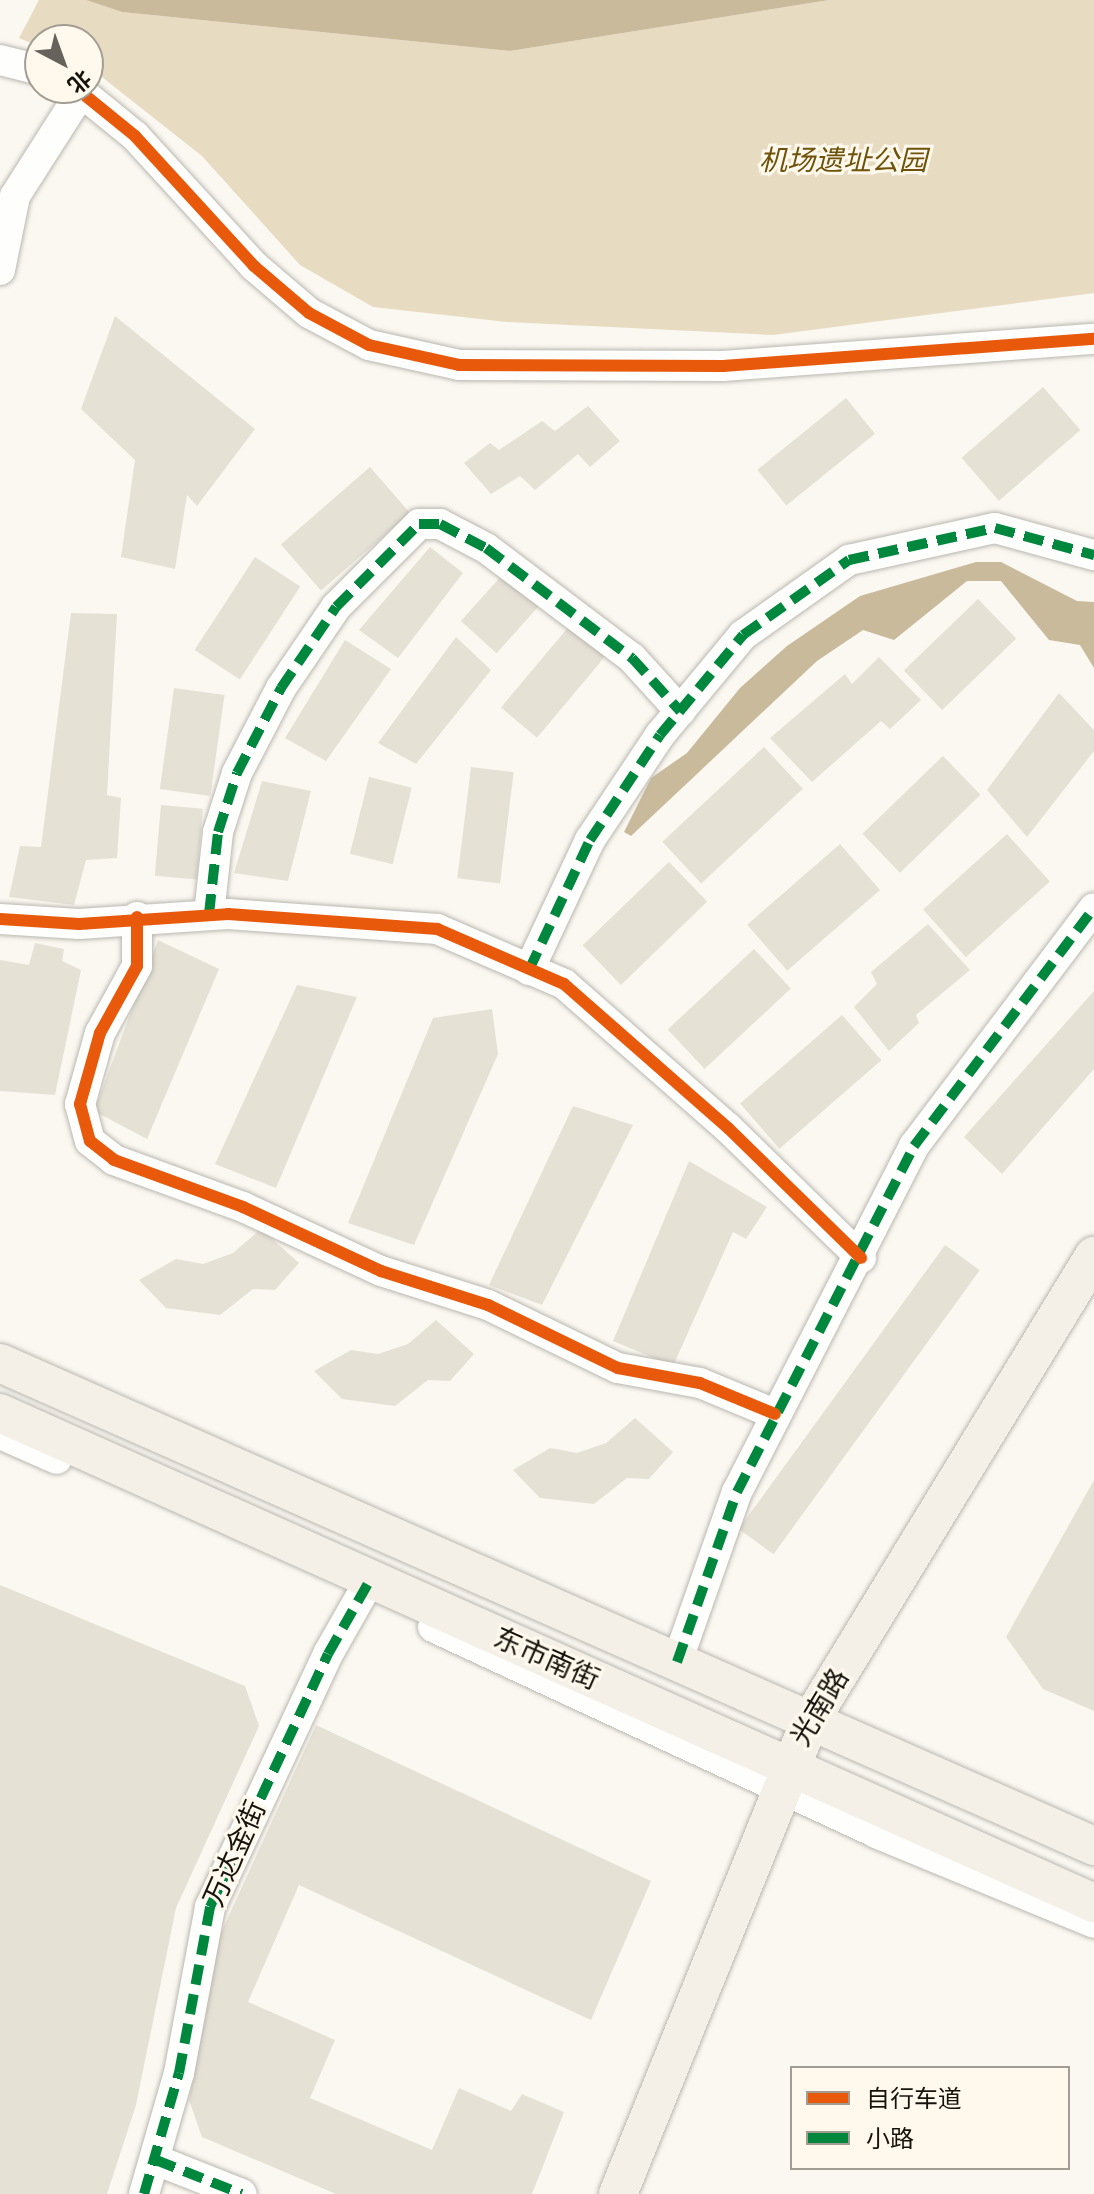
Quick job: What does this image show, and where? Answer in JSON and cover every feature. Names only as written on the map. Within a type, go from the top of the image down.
[{"type":"main road","name":"光南路","points":[[618,2194],[782,1778],[810,1721],[1094,1256]]},
{"type":"main road","points":[[0,1337],[135,1423]]},
{"type":"main road","name":"东市南街","points":[[0,1363],[1094,1846]]},
{"type":"main road","name":"东市南街","points":[[0,1413],[366,1587],[782,1778],[1094,1903]]},
{"type":"street","points":[[0,60],[24,66]]},
{"type":"street","points":[[0,270],[15,196],[71,104]]},
{"type":"street","points":[[96,104],[135,136],[254,266],[309,313],[369,345],[459,365],[723,366],[1094,339]]},
{"type":"street","points":[[209,914],[218,832],[237,773],[281,688],[336,607],[419,524],[440,524],[486,548],[632,658],[680,711]]},
{"type":"street","points":[[529,970],[590,840],[680,711],[743,635],[849,560],[995,528],[1094,555]]},
{"type":"street","points":[[677,1662],[737,1492],[775,1414],[861,1258],[914,1146],[1094,908]]},
{"type":"street","points":[[0,919],[79,924],[137,917],[209,914],[437,929],[564,984],[613,1022],[861,1258]]},
{"type":"street","points":[[137,917],[137,966],[100,1033],[80,1104],[90,1141],[114,1160],[243,1207],[381,1271],[488,1305],[618,1368],[700,1383],[775,1414]]},
{"type":"street","points":[[0,1434],[366,1587]]},
{"type":"street","name":"万达金街","points":[[144,2194],[156,2160],[210,1907],[366,1587]]},
{"type":"street","points":[[782,1778],[1094,1923]]},
{"type":"street","points":[[156,2160],[242,2194]]},
{"type":"green space","name":"机场遗址公园","points":[[39,0],[86,0],[122,12],[510,51],[829,0],[1094,0],[1094,293],[773,335],[507,322],[373,307],[300,265],[202,156],[104,79],[104,24],[26,24]]},
{"type":"shaded area","points":[[86,0],[829,0],[510,51],[122,12]]},
{"type":"shaded area","points":[[976,562],[1001,562],[1077,601],[1094,602],[1094,668],[1080,645],[1049,640],[1001,581],[967,581],[894,640],[863,630],[817,661],[631,836],[624,832],[651,778],[687,753],[740,688],[787,646],[860,596]]},
{"type":"building","points":[[115,316],[255,429],[197,506],[187,495],[175,569],[121,557],[135,460],[81,409]]},
{"type":"building","points":[[1043,387],[1080,430],[999,501],[961,458]]},
{"type":"building","points":[[846,398],[875,434],[786,505],[757,470]]},
{"type":"building","points":[[588,406],[620,441],[590,467],[578,454],[535,490],[520,476],[491,494],[464,463],[490,443],[499,450],[542,421],[555,431]]},
{"type":"building","points":[[370,467],[410,513],[321,590],[281,544]]},
{"type":"building","points":[[430,547],[463,573],[398,658],[359,630]]},
{"type":"building","points":[[255,557],[300,586],[240,680],[195,650]]},
{"type":"building","points":[[505,572],[541,604],[497,653],[461,621]]},
{"type":"building","points":[[978,599],[1016,639],[942,710],[904,671]]},
{"type":"building","points":[[71,613],[117,614],[107,795],[121,798],[117,858],[86,860],[74,905],[9,897],[20,846],[41,847]]},
{"type":"building","points":[[571,624],[607,654],[537,738],[501,707]]},
{"type":"building","points":[[456,637],[491,670],[416,764],[378,743]]},
{"type":"building","points":[[345,640],[391,669],[326,761],[285,738]]},
{"type":"building","points":[[879,657],[921,700],[890,729],[881,721],[812,782],[770,738],[845,674],[852,684]]},
{"type":"building","points":[[174,688],[225,695],[210,796],[160,789]]},
{"type":"building","points":[[1059,693],[1094,730],[1094,751],[1027,837],[987,790]]},
{"type":"building","points":[[764,747],[803,789],[701,883],[662,842]]},
{"type":"building","points":[[943,756],[981,795],[900,873],[862,834]]},
{"type":"building","points":[[471,767],[514,772],[500,883],[457,878]]},
{"type":"building","points":[[369,777],[412,788],[393,864],[350,854]]},
{"type":"building","points":[[262,781],[311,791],[288,881],[234,873]]},
{"type":"building","points":[[161,805],[203,809],[197,879],[155,876]]},
{"type":"building","points":[[1007,834],[1050,882],[966,957],[923,910]]},
{"type":"building","points":[[840,844],[880,890],[787,971],[747,925]]},
{"type":"building","points":[[669,862],[707,902],[621,985],[583,945]]},
{"type":"building","points":[[928,924],[970,970],[916,1015],[919,1023],[889,1051],[854,1007],[877,984],[871,972]]},
{"type":"building","points":[[158,940],[219,969],[147,1139],[94,1111]]},
{"type":"building","points":[[35,943],[64,949],[62,961],[81,970],[55,1095],[0,1091],[0,960],[29,965]]},
{"type":"building","points":[[754,949],[791,988],[705,1069],[668,1029]]},
{"type":"building","points":[[297,985],[357,997],[276,1188],[215,1164]]},
{"type":"building","points":[[1094,991],[1094,1069],[1002,1174],[964,1137]]},
{"type":"building","points":[[492,1009],[498,1054],[414,1245],[348,1223],[433,1018]]},
{"type":"building","points":[[842,1015],[881,1060],[779,1149],[740,1104]]},
{"type":"building","points":[[573,1106],[633,1125],[542,1305],[489,1285]]},
{"type":"building","points":[[689,1161],[767,1207],[746,1239],[733,1232],[673,1366],[613,1341]]},
{"type":"building","points":[[261,1229],[299,1263],[275,1290],[253,1289],[220,1315],[166,1308],[139,1280],[176,1259],[203,1264],[233,1253]]},
{"type":"building","points":[[945,1245],[980,1270],[773,1554],[739,1529]]},
{"type":"building","points":[[436,1320],[474,1354],[450,1381],[428,1380],[395,1406],[342,1399],[314,1371],[351,1350],[378,1354],[408,1344]]},
{"type":"building","points":[[635,1418],[673,1452],[649,1479],[627,1478],[594,1504],[540,1498],[513,1470],[550,1448],[577,1453],[606,1443]]},
{"type":"building","points":[[1094,1480],[1094,1711],[1043,1689],[1006,1637]]},
{"type":"building","points":[[0,1585],[245,1686],[259,1726],[176,1908],[136,2105],[107,2194],[0,2194]]},
{"type":"building","points":[[316,1725],[651,1881],[591,2020],[299,1885],[248,2002],[335,2040],[310,2098],[432,2150],[459,2088],[511,2111],[522,2094],[564,2112],[532,2194],[336,2194],[202,2137],[189,2100],[220,1935]]},
{"type":"marked path","points":[[209,914],[218,832],[237,773],[281,688],[336,607],[419,524],[440,524],[486,548],[632,658],[680,711]]},
{"type":"marked path","points":[[529,970],[590,840],[660,735],[743,635],[849,560],[995,528],[1094,555]]},
{"type":"marked path","points":[[677,1662],[737,1492],[914,1146],[1094,908]]},
{"type":"marked path","points":[[144,2194],[179,2073],[210,1907],[328,1654],[370,1580]]},
{"type":"marked path","points":[[156,2160],[242,2194]]},
{"type":"cycle path","points":[[96,104],[135,136],[254,266],[309,313],[369,345],[459,365],[723,366],[1094,339]]},
{"type":"cycle path","points":[[0,919],[79,924],[228,914],[437,929],[564,984],[728,1128],[861,1258]]},
{"type":"cycle path","points":[[137,917],[137,966],[100,1033],[80,1104],[90,1141],[114,1160],[243,1207],[381,1271],[488,1305],[618,1368],[700,1383],[775,1414]]}]
